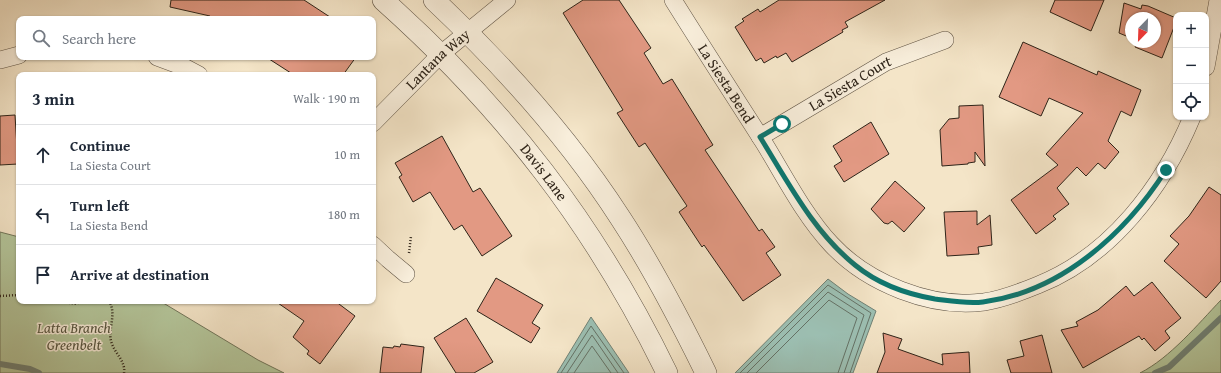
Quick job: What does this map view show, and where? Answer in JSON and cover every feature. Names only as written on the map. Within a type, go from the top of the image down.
[{"type":"street","name":"Davis Lane","points":[[382,0],[441,54],[507,125],[566,200],[611,269],[652,342],[667,373]]},
{"type":"street","points":[[434,0],[467,31],[535,105],[598,184],[658,281],[706,373]]},
{"type":"street","name":"Lantana Way","points":[[376,120],[441,54],[467,31],[507,0]]},
{"type":"street","name":"La Siesta Bend","points":[[673,0],[818,227],[831,243],[856,266],[883,283],[914,294],[959,302],[982,302],[1012,296],[1046,282],[1087,258],[1126,222],[1157,183],[1184,136],[1191,120]]},
{"type":"street","points":[[1209,50],[1218,0]]},
{"type":"street","name":"La Siesta Court","points":[[760,137],[886,62],[945,40]]},
{"type":"street","points":[[0,60],[16,56]]},
{"type":"street","points":[[165,60],[193,72]]},
{"type":"street","points":[[376,248],[406,274]]},
{"type":"path","points":[[0,296],[16,295]]},
{"type":"path","points":[[111,304],[113,307],[111,341],[125,367],[124,373]]},
{"type":"green space","name":"Latta Branch Greenbelt","points":[[0,232],[16,236],[16,304],[165,304],[258,360],[284,373],[0,373]]},
{"type":"green space","points":[[1221,300],[1221,373],[1140,373],[1151,367],[1173,350]]},
{"type":"water","points":[[828,279],[848,294],[876,311],[853,373],[735,373]]},
{"type":"water","points":[[591,317],[629,373],[557,373]]},
{"type":"building","points":[[171,0],[304,0],[328,16],[210,16],[170,7]]},
{"type":"building","points":[[583,0],[619,0],[651,48],[644,53],[663,84],[672,79],[713,145],[705,150],[759,231],[762,229],[775,247],[766,253],[781,275],[743,301],[704,245],[702,247],[679,212],[687,206],[645,143],[639,147],[617,113],[623,110],[563,13]]},
{"type":"building","points":[[779,0],[885,0],[845,22],[848,27],[842,30],[843,32],[792,62],[786,53],[777,58],[776,56],[764,63],[761,58],[756,61],[735,27],[744,21],[742,19],[758,9],[760,12]]},
{"type":"building","points":[[1055,0],[1104,0],[1091,31],[1050,12]]},
{"type":"building","points":[[1124,3],[1141,9],[1142,5],[1148,6],[1173,17],[1173,30],[1162,58],[1137,48],[1161,48],[1161,12],[1125,12],[1125,36],[1119,33]]},
{"type":"building","points":[[1023,42],[1097,75],[1098,71],[1141,90],[1131,116],[1121,111],[1108,141],[1119,152],[1105,169],[1098,163],[1086,176],[1077,167],[1057,188],[1069,204],[1053,216],[1056,219],[1036,234],[1011,200],[1058,165],[1046,154],[1083,113],[1049,98],[1041,116],[999,97]]},
{"type":"building","points":[[271,60],[354,60],[345,72],[289,72]]},
{"type":"building","points":[[983,105],[985,166],[975,152],[975,162],[942,166],[940,130],[949,119],[959,118],[959,106]]},
{"type":"building","points":[[15,115],[16,164],[0,165],[0,116]]},
{"type":"building","points":[[871,122],[889,154],[844,182],[834,166],[842,161],[833,146]]},
{"type":"building","points":[[442,136],[473,192],[480,188],[512,236],[482,256],[462,225],[454,230],[430,192],[413,202],[399,177],[402,175],[395,163]]},
{"type":"building","points":[[895,181],[925,208],[904,232],[892,221],[888,224],[884,223],[871,209]]},
{"type":"building","points":[[1209,187],[1221,195],[1221,281],[1206,298],[1164,261],[1179,244],[1170,236],[1189,216]]},
{"type":"building","points":[[977,211],[977,225],[990,215],[992,245],[978,247],[979,254],[947,256],[944,212]]},
{"type":"building","points":[[496,278],[543,305],[532,323],[540,328],[531,343],[477,311]]},
{"type":"building","points":[[1152,282],[1181,318],[1165,331],[1170,338],[1155,351],[1144,338],[1142,340],[1139,336],[1083,368],[1061,330],[1078,326],[1076,322],[1098,310],[1126,286],[1134,296]]},
{"type":"building","points":[[279,304],[339,304],[355,316],[320,364],[307,354],[309,351],[293,337],[304,321]]},
{"type":"building","points":[[466,318],[493,362],[474,373],[456,373],[434,338]]},
{"type":"building","points":[[883,333],[902,339],[898,349],[943,365],[942,354],[969,352],[970,373],[877,373],[885,352]]},
{"type":"building","points":[[1042,335],[1052,373],[1011,373],[1007,360],[1024,356],[1020,341]]},
{"type":"building","points":[[401,344],[424,347],[421,373],[380,373],[383,347],[400,347]]},
{"type":"waterway","points":[[1155,373],[1169,367],[1221,318]]},
{"type":"waterway","points":[[0,364],[30,369],[39,373]]},
{"type":"route","points":[[782,124],[760,137],[805,208],[831,243],[856,266],[883,283],[896,289],[914,294],[947,300],[966,302],[995,300],[1012,296],[1066,272],[1087,258],[1126,222],[1143,203],[1166,170]]}]
